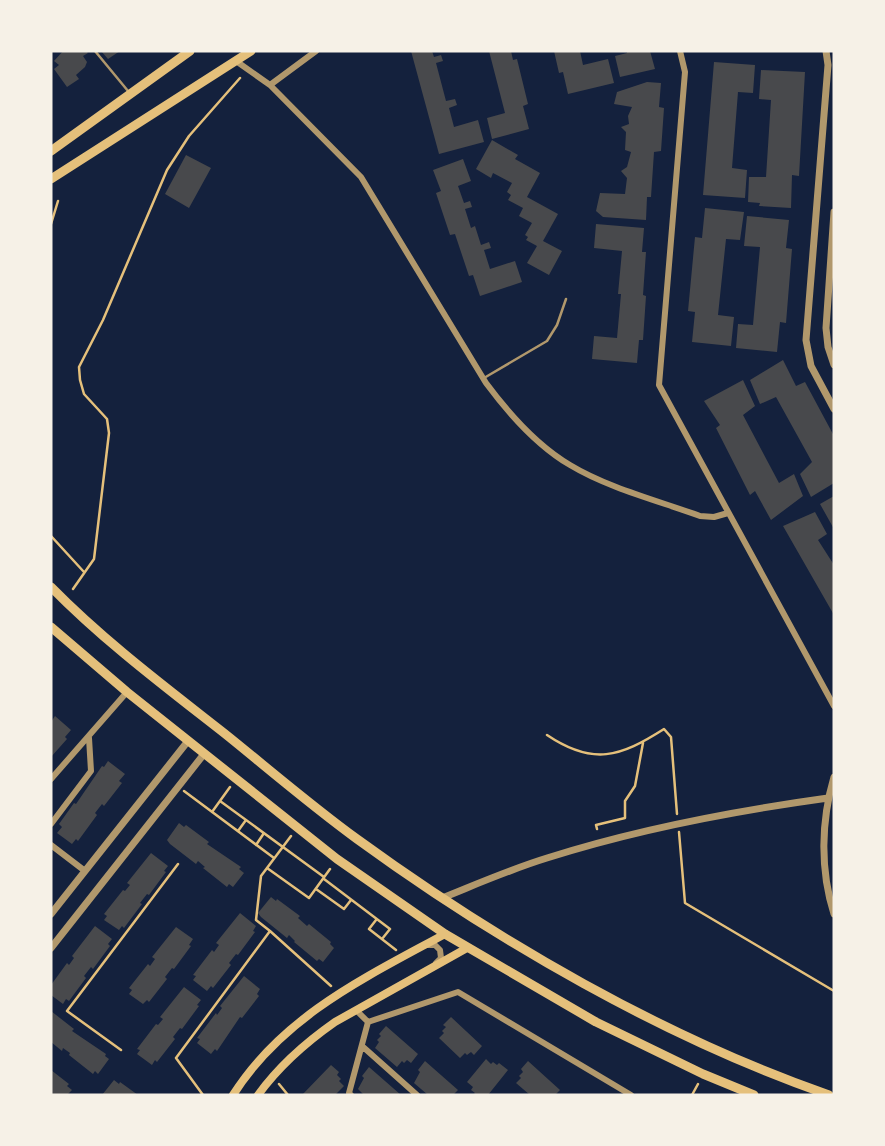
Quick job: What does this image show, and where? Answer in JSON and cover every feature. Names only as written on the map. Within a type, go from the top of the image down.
[{"type":"main road","points":[[51,150],[190,51]]},
{"type":"main road","points":[[51,179],[251,51]]},
{"type":"main road","points":[[51,587],[74,611],[144,669],[355,838],[483,925],[612,998],[715,1049],[829,1095]]},
{"type":"main road","points":[[52,631],[337,859],[444,934],[596,1022],[703,1074],[754,1095]]},
{"type":"main road","points":[[233,1095],[258,1063],[289,1031],[338,993],[444,934]]},
{"type":"main road","points":[[258,1095],[279,1069],[335,1022],[467,948]]},
{"type":"street","points":[[270,85],[316,51]]},
{"type":"street","points":[[680,51],[685,72],[659,386],[834,706]]},
{"type":"street","points":[[826,51],[828,65],[806,340],[811,366],[834,409]]},
{"type":"street","points":[[236,61],[270,85],[361,177],[483,379],[499,401],[539,442],[573,467],[599,479],[701,516],[714,517],[728,513]]},
{"type":"street","points":[[834,212],[826,328],[834,365]]},
{"type":"street","points":[[51,779],[127,692]]},
{"type":"street","points":[[51,824],[91,771],[89,737]]},
{"type":"street","points":[[51,914],[188,741]]},
{"type":"street","points":[[51,948],[204,754]]},
{"type":"street","points":[[834,777],[828,799],[823,858],[834,914]]},
{"type":"street","points":[[442,898],[515,869],[613,839],[746,811],[828,799]]},
{"type":"street","points":[[51,845],[85,872]]},
{"type":"street","points":[[424,945],[435,945],[440,950],[441,958],[435,965]]},
{"type":"street","points":[[368,1023],[458,992],[631,1095]]},
{"type":"street","points":[[356,1010],[368,1023]]},
{"type":"street","points":[[351,1095],[349,1093],[368,1023]]},
{"type":"street","points":[[362,1046],[416,1095]]},
{"type":"lane","points":[[94,51],[131,93]]},
{"type":"lane","points":[[483,379],[547,341],[557,325],[566,299]]},
{"type":"path","points":[[74,589],[93,559],[109,433],[107,419],[84,394],[79,367],[103,320],[167,170],[189,136],[240,78]]},
{"type":"path","points":[[51,224],[58,201]]},
{"type":"path","points":[[51,536],[85,573]]},
{"type":"path","points":[[547,735],[578,753],[611,755],[643,743],[664,729],[671,737],[685,903],[834,991]]},
{"type":"path","points":[[597,829],[596,825],[625,818],[625,801],[635,786],[643,743]]},
{"type":"path","points":[[212,812],[236,779]]},
{"type":"path","points":[[178,787],[274,858]]},
{"type":"path","points":[[220,801],[390,929],[382,939]]},
{"type":"path","points":[[237,831],[246,820]]},
{"type":"path","points":[[297,827],[261,876],[256,920],[338,993]]},
{"type":"path","points":[[256,845],[264,833]]},
{"type":"path","points":[[267,868],[309,898],[337,859]]},
{"type":"path","points":[[121,1050],[67,1010],[178,864]]},
{"type":"path","points":[[316,888],[344,909],[351,900]]},
{"type":"path","points":[[377,919],[369,929],[405,956]]},
{"type":"path","points":[[203,1095],[176,1058],[270,931]]},
{"type":"path","points":[[692,1095],[703,1074]]},
{"type":"building","points":[[63,51],[88,53],[83,56],[87,62],[85,67],[76,75],[79,79],[67,87],[54,69],[59,65],[54,61]]},
{"type":"building","points":[[101,51],[120,51],[108,59]]},
{"type":"building","points":[[411,51],[432,51],[434,57],[441,55],[443,61],[436,63],[446,101],[455,99],[457,105],[449,108],[454,127],[478,120],[484,142],[439,154]]},
{"type":"building","points":[[489,51],[511,51],[513,60],[517,59],[528,104],[523,106],[529,129],[492,139],[487,118],[505,113]]},
{"type":"building","points":[[554,51],[580,51],[583,65],[608,59],[614,83],[568,94]]},
{"type":"building","points":[[627,51],[650,51],[655,69],[620,77],[615,56]]},
{"type":"building","points":[[714,62],[755,65],[753,93],[738,92],[732,168],[747,170],[745,198],[703,195]]},
{"type":"building","points":[[761,70],[805,72],[799,176],[792,175],[791,208],[759,206],[760,203],[748,202],[749,177],[766,177],[771,100],[759,99]]},
{"type":"building","points":[[647,82],[661,83],[659,107],[664,108],[661,151],[654,152],[651,197],[647,197],[646,220],[603,217],[596,211],[600,193],[625,194],[627,178],[621,171],[627,167],[631,152],[625,150],[626,132],[621,127],[629,124],[628,116],[632,107],[614,104],[617,92]]},
{"type":"building","points":[[492,140],[518,155],[515,159],[540,173],[527,197],[558,214],[543,241],[562,251],[549,275],[527,263],[537,246],[526,240],[528,237],[525,235],[532,223],[519,216],[523,208],[508,200],[511,195],[507,192],[512,183],[493,173],[491,178],[476,169]]},
{"type":"building","points":[[186,155],[211,168],[189,208],[165,194]]},
{"type":"building","points":[[463,159],[471,181],[458,186],[464,203],[470,201],[472,207],[465,209],[471,228],[475,226],[481,245],[489,242],[491,248],[484,250],[490,269],[515,261],[522,282],[480,296],[473,275],[469,276],[455,234],[450,235],[436,193],[441,191],[433,170]]},
{"type":"building","points":[[705,208],[744,212],[740,240],[726,239],[718,315],[734,317],[731,346],[692,342],[695,312],[688,311],[695,237],[702,238]]},
{"type":"building","points":[[747,216],[789,220],[786,248],[792,249],[786,323],[780,322],[777,352],[736,348],[738,324],[753,325],[760,247],[744,246]]},
{"type":"building","points":[[596,224],[644,228],[642,252],[646,252],[643,295],[646,296],[643,340],[639,340],[637,363],[592,359],[594,336],[617,338],[621,294],[618,294],[622,251],[594,248]]},
{"type":"building","points":[[783,360],[796,386],[805,382],[834,436],[834,483],[811,497],[800,474],[812,462],[776,397],[760,404],[750,380]]},
{"type":"building","points":[[743,380],[755,406],[743,415],[779,483],[794,474],[803,496],[771,520],[755,491],[750,495],[716,428],[720,425],[704,401]]},
{"type":"building","points":[[834,496],[834,529],[820,504]]},
{"type":"building","points":[[815,512],[827,534],[818,540],[834,565],[834,615],[783,526]]},
{"type":"building","points":[[55,716],[71,730],[65,737],[67,739],[51,757],[51,722]]},
{"type":"building","points":[[108,761],[125,774],[119,781],[122,783],[95,813],[97,815],[78,841],[76,839],[72,844],[57,833],[62,827],[59,824]]},
{"type":"building","points":[[179,823],[184,827],[186,825],[209,842],[207,844],[241,867],[239,869],[244,873],[233,887],[229,884],[227,887],[198,861],[196,864],[170,844],[167,840]]},
{"type":"building","points":[[151,853],[168,866],[164,871],[166,872],[140,903],[142,904],[124,928],[122,926],[119,930],[104,920],[107,916],[104,914],[130,885],[127,883]]},
{"type":"building","points":[[271,897],[300,916],[298,918],[307,926],[309,924],[331,942],[334,948],[323,962],[319,959],[317,961],[289,935],[287,938],[261,917],[258,913]]},
{"type":"building","points":[[240,913],[256,926],[253,931],[255,932],[229,963],[231,965],[213,988],[211,986],[207,991],[193,980],[196,976],[193,975],[212,950],[214,952],[219,945],[216,943]]},
{"type":"building","points":[[95,926],[112,939],[108,944],[110,946],[93,969],[91,967],[84,976],[86,978],[69,1001],[66,999],[63,1004],[51,995],[51,985],[67,963],[69,965],[74,958],[72,956]]},
{"type":"building","points":[[176,927],[193,939],[189,945],[191,946],[165,977],[167,979],[149,1002],[147,1000],[143,1004],[129,994],[132,990],[129,988],[148,964],[150,966],[155,959],[152,957]]},
{"type":"building","points":[[244,976],[260,989],[257,994],[259,996],[242,1018],[240,1017],[217,1051],[215,1049],[211,1054],[197,1043],[200,1039],[197,1038]]},
{"type":"building","points":[[184,987],[201,1000],[197,1005],[199,1006],[152,1065],[137,1054],[140,1050],[137,1049],[163,1019],[160,1017]]},
{"type":"building","points":[[51,1011],[74,1029],[72,1031],[106,1054],[109,1059],[98,1074],[95,1071],[93,1074],[69,1055],[70,1053],[63,1048],[62,1051],[51,1042]]},
{"type":"building","points":[[451,1017],[482,1046],[474,1055],[471,1052],[467,1055],[465,1053],[460,1058],[439,1038],[446,1027],[443,1025]]},
{"type":"building","points":[[386,1026],[418,1054],[411,1063],[402,1061],[397,1067],[375,1048],[381,1036],[379,1034]]},
{"type":"building","points":[[486,1059],[491,1064],[499,1063],[508,1070],[488,1095],[473,1095],[473,1087],[467,1082]]},
{"type":"building","points":[[425,1061],[458,1090],[453,1095],[428,1095],[414,1083],[420,1072],[418,1070]]},
{"type":"building","points":[[528,1061],[560,1090],[555,1095],[530,1095],[516,1083],[521,1078],[521,1069]]},
{"type":"building","points":[[331,1065],[339,1072],[339,1081],[344,1086],[335,1095],[302,1095]]},
{"type":"building","points":[[369,1067],[401,1095],[364,1095],[358,1089],[364,1078],[362,1076]]},
{"type":"building","points":[[51,1070],[69,1084],[67,1086],[72,1090],[67,1095],[51,1095]]},
{"type":"building","points":[[114,1080],[119,1084],[120,1082],[138,1095],[102,1095]]}]
